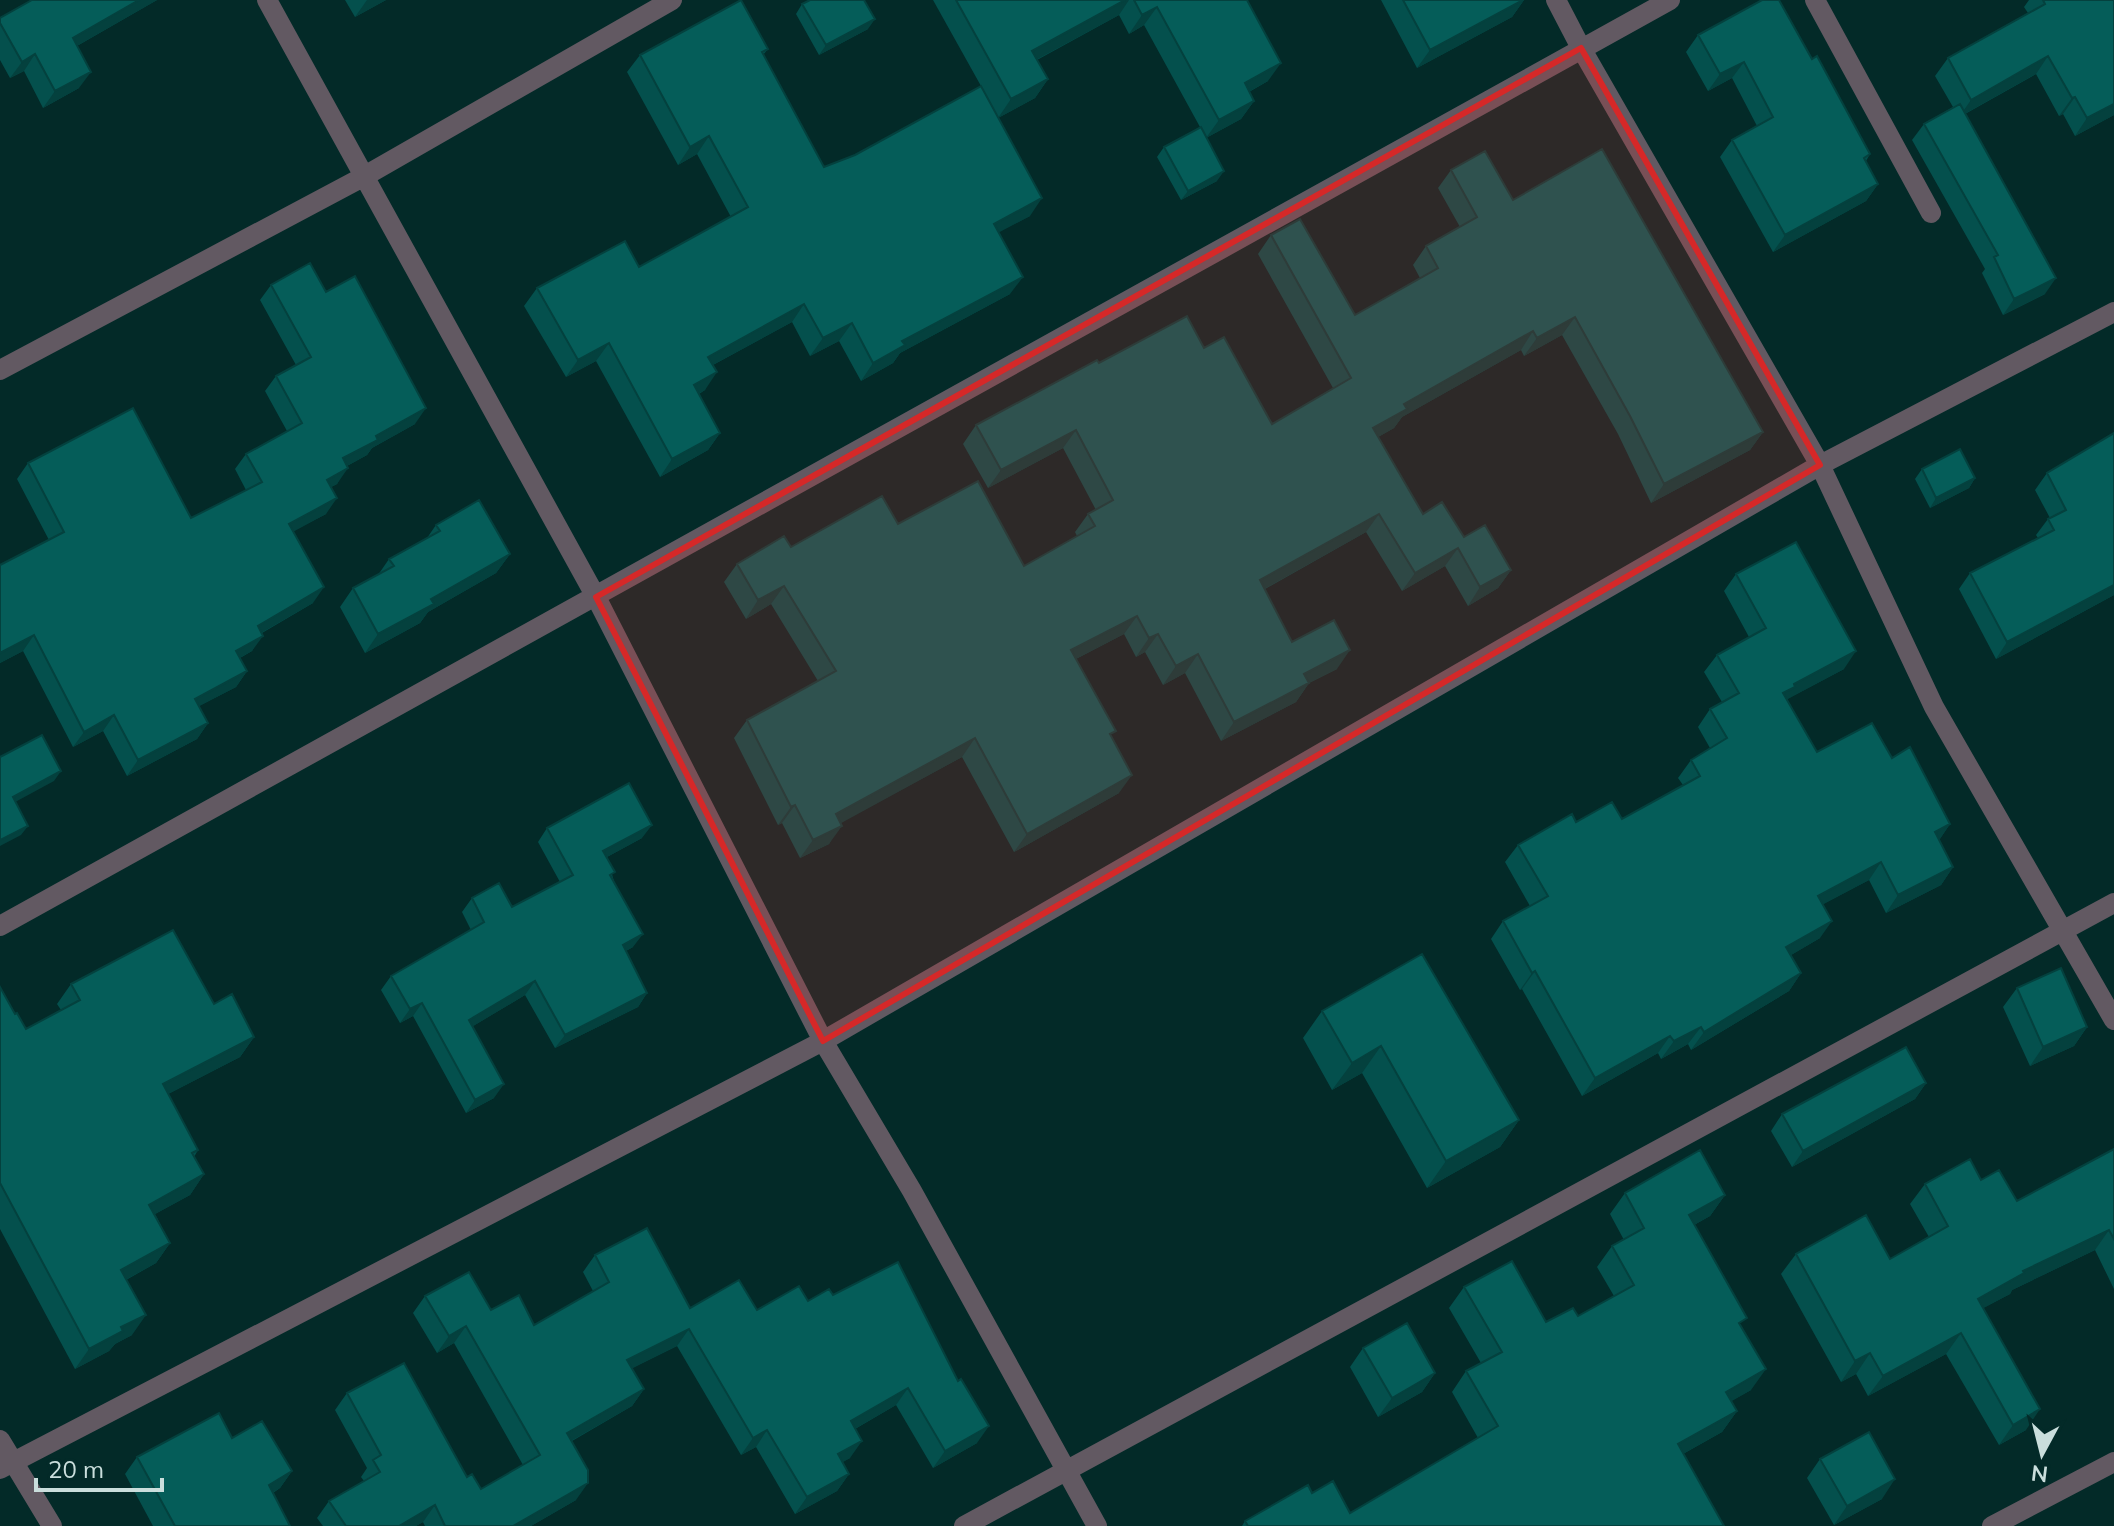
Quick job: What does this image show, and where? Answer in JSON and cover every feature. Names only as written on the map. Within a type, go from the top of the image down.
[{"type":"street","points":[[267,0],[596,597],[823,1041],[912,1191],[1097,1526]]},
{"type":"street","points":[[0,370],[363,177],[672,0]]},
{"type":"street","points":[[1556,0],[1820,465],[1934,707],[2114,1020]]},
{"type":"street","points":[[0,926],[1670,0]]},
{"type":"street","points":[[1815,0],[1931,213]]},
{"type":"street","points":[[6,1466],[823,1041],[1820,465],[2114,312]]},
{"type":"street","points":[[964,1526],[2114,903]]},
{"type":"street","points":[[0,1440],[6,1466],[52,1526]]},
{"type":"street","points":[[1992,1526],[2114,1462]]},
{"type":"highlighted area","points":[[1581,48],[1820,465],[823,1041],[596,597]]},
{"type":"building","points":[[32,0],[139,0],[73,38],[91,72],[55,91],[35,54],[22,62],[0,23],[0,18]]},
{"type":"building","points":[[741,0],[768,49],[762,52],[824,167],[855,155],[981,86],[1042,198],[994,224],[1023,277],[902,341],[905,345],[873,363],[852,323],[823,338],[804,304],[708,357],[717,372],[694,385],[720,433],[672,459],[609,343],[578,360],[537,288],[625,241],[639,267],[748,207],[709,136],[690,147],[640,55]]},
{"type":"building","points":[[810,0],[864,0],[875,19],[826,45],[802,4]]},
{"type":"building","points":[[956,0],[1125,0],[1032,51],[1048,79],[1011,99]]},
{"type":"building","points":[[1134,0],[1247,0],[1281,63],[1245,83],[1254,101],[1219,120],[1157,7],[1142,15]]},
{"type":"building","points":[[1403,0],[1523,0],[1430,50]]},
{"type":"building","points":[[1762,0],[1779,0],[1812,59],[1817,56],[1870,154],[1864,158],[1878,184],[1785,235],[1732,140],[1773,117],[1744,62],[1720,74],[1698,35]]},
{"type":"building","points":[[2043,0],[2114,0],[2114,104],[2087,118],[2048,56],[1971,100],[1948,58],[2045,4]]},
{"type":"building","points":[[1960,104],[2056,278],[2014,299],[1994,257],[1998,255],[1924,124]]},
{"type":"building","points":[[1201,127],[1224,171],[1188,191],[1164,147]]},
{"type":"building","points":[[1602,149],[1763,432],[1664,484],[1575,317],[1537,338],[1533,331],[1404,404],[1407,409],[1373,428],[1423,514],[1442,502],[1464,537],[1485,525],[1511,570],[1480,587],[1458,548],[1415,573],[1379,514],[1260,580],[1292,642],[1334,620],[1350,650],[1304,674],[1309,683],[1234,722],[1198,654],[1176,666],[1158,634],[1149,638],[1137,616],[1071,650],[1116,731],[1110,734],[1132,775],[1027,834],[975,738],[836,814],[842,826],[813,840],[795,805],[791,807],[747,720],[836,671],[784,586],[758,600],[737,564],[784,536],[791,547],[882,496],[898,524],[978,481],[1024,566],[1095,526],[1088,514],[1113,500],[1076,430],[1001,470],[976,425],[1187,316],[1204,348],[1224,337],[1272,424],[1351,378],[1271,235],[1300,219],[1355,315],[1438,268],[1426,246],[1477,217],[1451,170],[1485,151],[1513,200]]},
{"type":"building","points":[[310,263],[326,292],[355,276],[426,408],[376,436],[378,440],[343,458],[348,468],[327,480],[337,498],[289,524],[324,587],[258,626],[263,636],[236,651],[247,671],[195,699],[208,723],[138,760],[114,715],[84,732],[34,635],[0,653],[0,565],[64,532],[28,463],[133,408],[191,518],[262,482],[246,454],[302,423],[276,376],[311,357],[271,285]]},
{"type":"building","points":[[2114,433],[2114,585],[2007,642],[1970,573],[2054,530],[2048,519],[2066,510],[2047,473]]},
{"type":"building","points":[[1960,449],[1975,478],[1936,498],[1922,469]]},
{"type":"building","points":[[479,500],[510,554],[431,599],[434,604],[378,634],[353,588],[394,566],[389,559],[440,531],[436,525]]},
{"type":"building","points":[[1796,542],[1856,651],[1783,693],[1817,752],[1872,723],[1892,758],[1910,747],[1950,824],[1935,832],[1953,867],[1898,895],[1881,862],[1818,896],[1832,921],[1786,947],[1801,973],[1704,1032],[1701,1027],[1674,1041],[1670,1036],[1595,1078],[1503,921],[1548,896],[1518,845],[1572,814],[1576,822],[1612,802],[1622,819],[1700,776],[1691,760],[1727,738],[1710,709],[1739,693],[1717,655],[1766,628],[1736,574]]},
{"type":"building","points":[[42,735],[61,771],[13,797],[28,826],[0,840],[0,757]]},
{"type":"building","points":[[629,783],[652,825],[603,851],[615,872],[610,875],[643,934],[623,945],[647,993],[565,1035],[535,981],[469,1020],[504,1084],[475,1100],[422,1003],[410,1009],[391,976],[484,922],[472,898],[499,883],[512,907],[573,875],[547,828]]},
{"type":"building","points":[[173,930],[214,1004],[232,994],[254,1037],[163,1084],[198,1150],[192,1153],[204,1174],[149,1205],[170,1243],[121,1270],[146,1315],[121,1327],[123,1331],[89,1349],[0,1183],[0,987],[26,1029],[80,1000],[71,984]]},
{"type":"building","points":[[1422,954],[1519,1120],[1446,1161],[1381,1046],[1352,1063],[1322,1011]]},
{"type":"building","points":[[2061,968],[2087,1027],[2043,1047],[2017,988]]},
{"type":"building","points":[[1906,1047],[1926,1083],[1803,1151],[1782,1114]]},
{"type":"building","points":[[2114,1149],[2114,1239],[2109,1230],[2023,1271],[1978,1299],[2040,1409],[2013,1425],[1961,1333],[1883,1376],[1870,1353],[1855,1361],[1796,1254],[1866,1215],[1890,1259],[1948,1226],[1925,1184],[1970,1159],[1981,1180],[1999,1170],[2017,1201]]},
{"type":"building","points":[[1700,1150],[1725,1195],[1689,1215],[1747,1318],[1739,1323],[1766,1369],[1726,1392],[1737,1411],[1678,1444],[1724,1526],[1248,1526],[1245,1521],[1308,1485],[1312,1493],[1333,1481],[1350,1513],[1498,1426],[1466,1371],[1502,1352],[1464,1287],[1512,1261],[1546,1322],[1573,1308],[1578,1316],[1634,1285],[1612,1246],[1644,1228],[1625,1193]]},
{"type":"building","points":[[647,1228],[690,1308],[739,1280],[757,1310],[799,1286],[808,1301],[829,1289],[833,1295],[898,1262],[958,1381],[961,1379],[989,1426],[945,1451],[908,1388],[851,1421],[862,1441],[838,1454],[849,1474],[807,1497],[767,1430],[753,1438],[689,1329],[627,1360],[644,1389],[567,1433],[588,1470],[588,1483],[513,1526],[445,1526],[435,1505],[399,1526],[346,1526],[329,1501],[380,1472],[373,1460],[381,1455],[347,1393],[404,1363],[467,1477],[472,1474],[481,1489],[540,1455],[466,1326],[449,1336],[425,1296],[469,1272],[491,1310],[519,1295],[534,1325],[609,1282],[595,1255]]},
{"type":"building","points":[[1407,1323],[1435,1373],[1392,1398],[1363,1348]]},
{"type":"building","points":[[219,1413],[232,1438],[262,1421],[292,1471],[269,1485],[290,1526],[175,1526],[137,1457]]},
{"type":"building","points":[[1869,1432],[1895,1479],[1847,1506],[1820,1459]]}]
